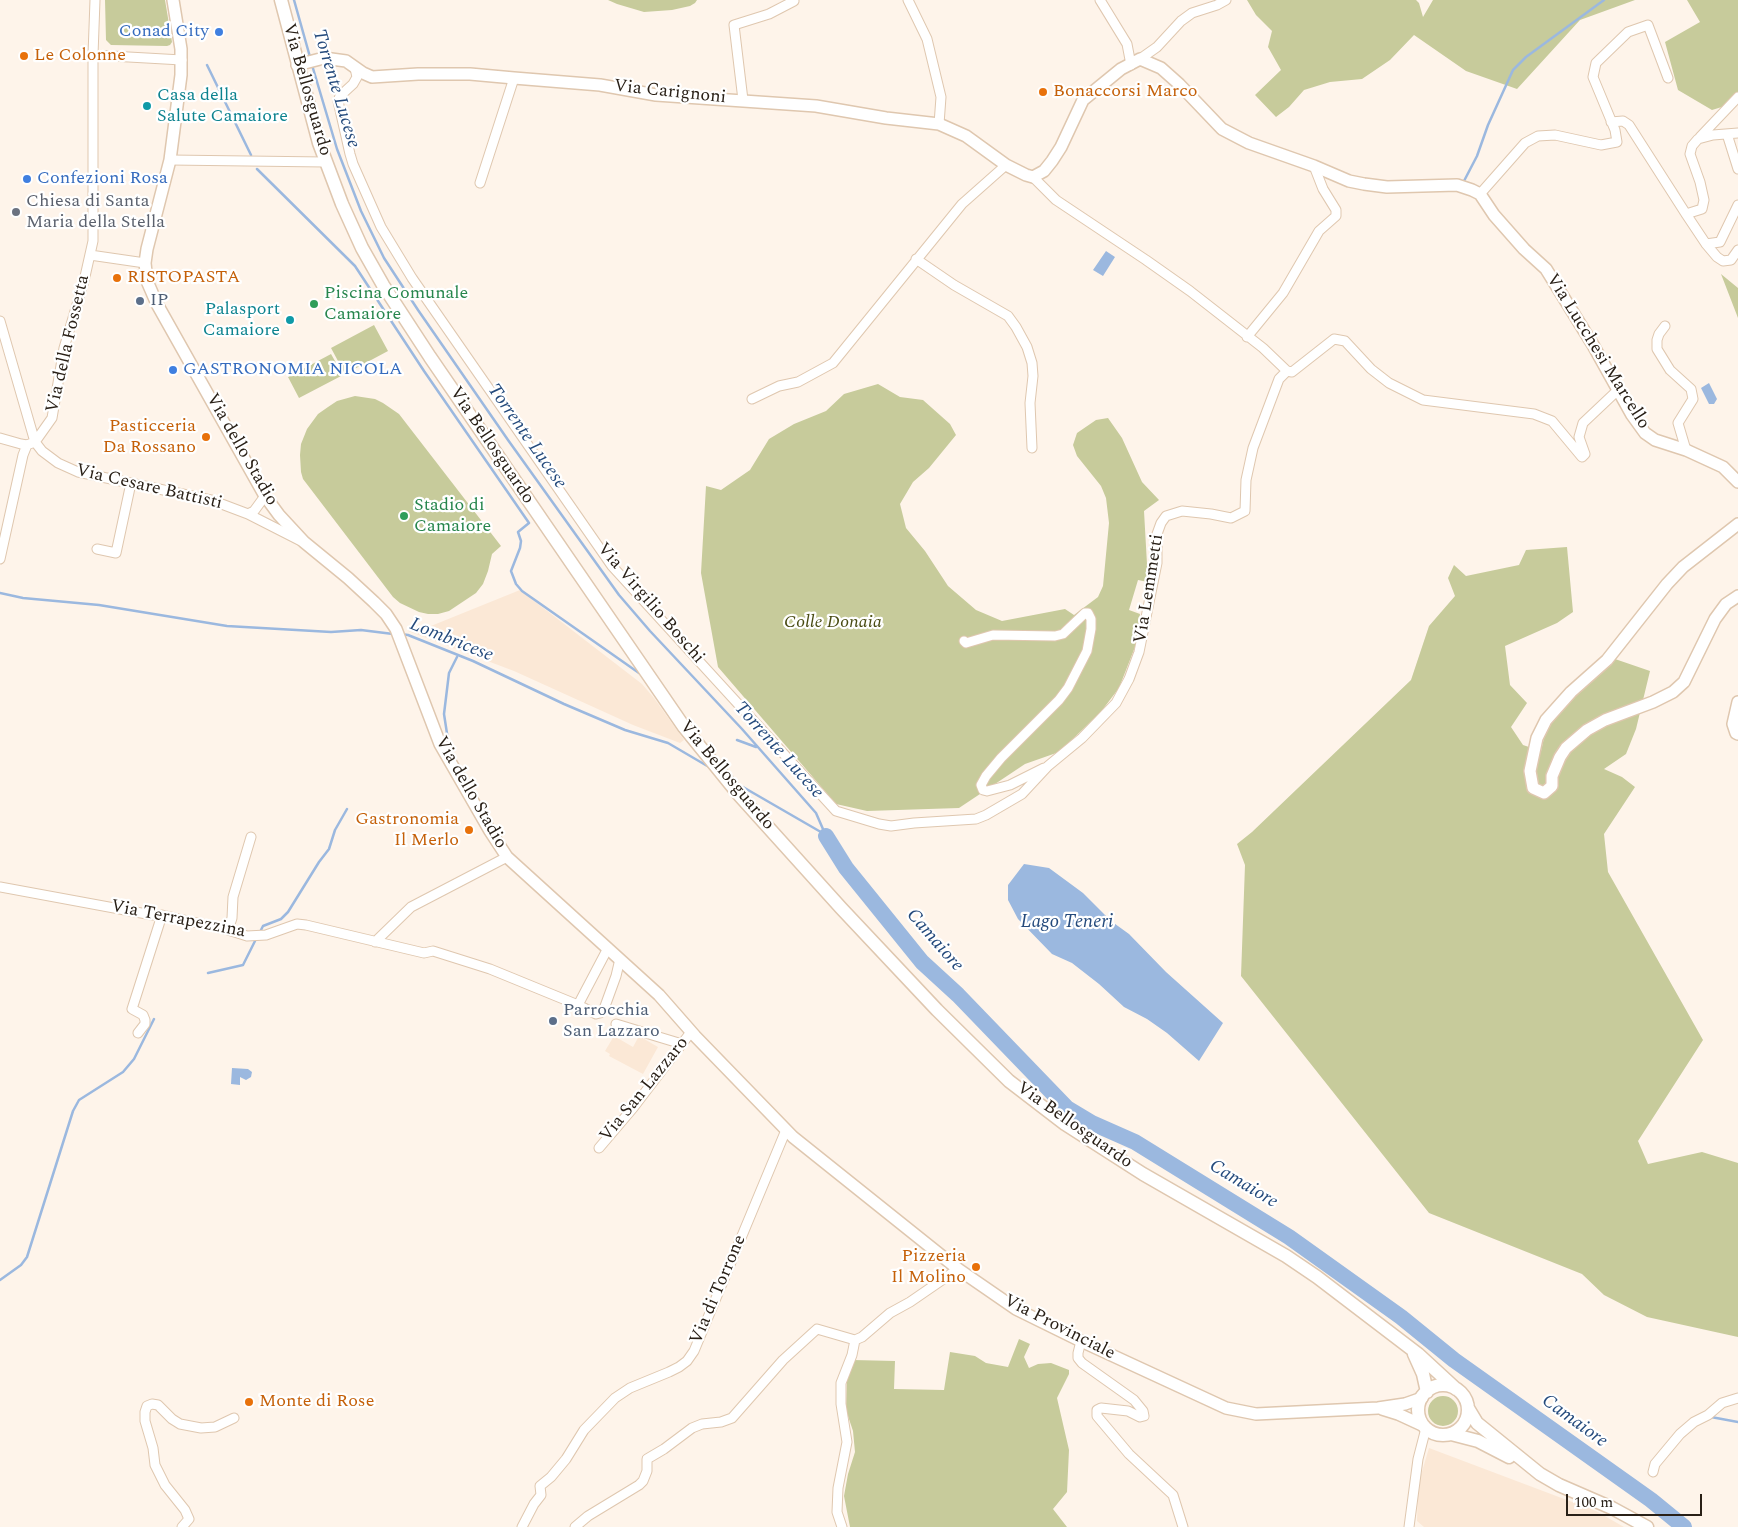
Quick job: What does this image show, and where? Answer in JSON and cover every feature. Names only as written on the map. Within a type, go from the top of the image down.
[{"type":"main road","name":"Via Bellosguardo","points":[[281,0],[325,162],[362,248],[384,286],[551,534],[684,726],[712,763],[841,908],[923,995],[1009,1081],[1065,1124],[1144,1174],[1301,1266],[1346,1297],[1413,1352]]},
{"type":"main road","name":"Via Provinciale","points":[[1413,1352],[1418,1354],[1462,1394],[1477,1423],[1540,1474]]},
{"type":"main road","points":[[1413,1352],[1423,1374],[1424,1395],[1419,1412],[1425,1427]]},
{"type":"main road","name":"Via Provinciale","points":[[1424,1395],[1433,1388],[1440,1386],[1456,1389]]},
{"type":"main road","points":[[1451,1434],[1457,1431],[1466,1421],[1468,1408]]},
{"type":"main road","name":"Via Provinciale","points":[[1425,1427],[1438,1434],[1451,1434],[1478,1441],[1503,1453],[1522,1467],[1612,1508],[1647,1527]]},
{"type":"street","name":"Via della Fossetta","points":[[0,559],[23,455],[31,443],[48,426],[52,418],[64,348],[90,255],[92,241],[95,0]]},
{"type":"street","name":"Via dello Stadio","points":[[173,0],[177,15],[182,60],[170,160],[145,263],[147,281],[157,304],[265,496],[284,521],[304,542],[368,596],[386,614],[396,629],[440,744],[507,857],[660,996],[691,1032],[786,1130]]},
{"type":"street","points":[[908,0],[927,39],[941,97],[939,124]]},
{"type":"street","points":[[1100,0],[1136,62],[1161,68],[1222,129],[1249,143],[1314,166],[1349,181],[1364,184],[1387,187],[1457,185],[1480,194],[1525,143],[1538,136],[1554,135],[1601,145],[1617,142],[1615,130],[1593,76],[1596,63],[1628,32],[1648,25],[1668,78]]},
{"type":"street","points":[[1226,0],[1192,13],[1180,21],[1157,47],[1136,62],[1121,69],[1082,100],[1061,148],[1044,171],[1033,177],[1056,200],[1161,270],[1263,348],[1287,371],[1292,372],[1334,339],[1345,341],[1371,369],[1389,383],[1423,400],[1534,414],[1552,421],[1582,457],[1585,454],[1579,437],[1583,423],[1619,389]]},
{"type":"street","points":[[743,100],[734,25],[769,14],[794,1]]},
{"type":"street","points":[[93,55],[182,60]]},
{"type":"street","name":"Via Carignoni","points":[[298,65],[324,58],[346,62],[372,76],[444,74],[600,85],[656,95],[816,106],[886,118],[939,124],[966,136],[1006,165],[1033,177]]},
{"type":"street","name":"Via Virgilio Boschi","points":[[355,68],[357,77],[338,100],[350,154],[381,226],[412,278],[612,566],[836,811]]},
{"type":"street","points":[[480,183],[514,78]]},
{"type":"street","points":[[1686,214],[1702,209],[1704,200],[1690,154],[1692,146],[1738,97]]},
{"type":"street","points":[[1611,122],[1623,121],[1629,125],[1686,214],[1717,257],[1723,260],[1731,260],[1738,250]]},
{"type":"street","points":[[1698,139],[1713,135],[1738,133]]},
{"type":"street","points":[[1727,134],[1738,169]]},
{"type":"street","points":[[170,160],[325,162]]},
{"type":"street","points":[[752,399],[779,386],[798,382],[833,363],[962,204],[1006,165]]},
{"type":"street","points":[[1247,337],[1283,293],[1319,231],[1336,216],[1336,210],[1323,189],[1314,166]]},
{"type":"street","name":"Via Lucchesi Marcello","points":[[1480,194],[1494,215],[1546,269],[1594,344],[1632,415],[1645,433],[1655,440],[1686,450],[1723,467],[1738,482]]},
{"type":"street","points":[[1706,244],[1720,242],[1738,205]]},
{"type":"street","points":[[90,255],[145,263]]},
{"type":"street","points":[[916,259],[954,285],[1008,316],[1016,327],[1027,348],[1032,363],[1033,376],[1030,402],[1032,448]]},
{"type":"street","points":[[0,321],[31,443],[0,438]]},
{"type":"street","points":[[1665,326],[1657,340],[1657,349],[1670,370],[1691,390],[1693,399],[1678,423],[1686,450]]},
{"type":"street","name":"Via Lemmetti","points":[[836,811],[891,826],[976,818],[986,815],[1013,800],[1034,782],[1048,766],[1082,738],[1121,696],[1139,652],[1158,554],[1157,534],[1160,523],[1166,516],[1182,511],[1230,518],[1244,511],[1246,480],[1253,448],[1279,379],[1287,371]]},
{"type":"street","name":"Via Cesare Battisti","points":[[31,443],[68,468],[78,472],[211,500],[248,514],[304,542]]},
{"type":"street","points":[[97,549],[116,553],[131,484]]},
{"type":"street","points":[[248,514],[254,511],[265,496]]},
{"type":"street","points":[[1738,524],[1683,567],[1667,584],[1607,660],[1571,692],[1546,720],[1537,738],[1530,771],[1533,788],[1544,793],[1552,786],[1552,776],[1560,757],[1566,748],[1587,730],[1605,720],[1653,702],[1673,692],[1684,682],[1715,619],[1726,604],[1738,596]]},
{"type":"street","points":[[964,641],[966,643],[993,635],[1055,636],[1062,634],[1085,613],[1088,613],[1091,619],[1091,629],[1087,651],[1068,688],[1059,700],[1001,758],[982,785],[983,790],[987,791],[1010,785],[1048,766]]},
{"type":"street","points":[[1738,702],[1733,724],[1738,734]]},
{"type":"street","points":[[228,930],[232,918],[233,897],[252,837]]},
{"type":"street","points":[[375,942],[411,907],[507,857]]},
{"type":"street","name":"Via Terrapezzina","points":[[0,887],[152,915],[162,915],[247,936],[266,935],[297,924],[332,930],[424,953],[433,951],[490,969],[596,1014],[600,1014],[604,1009],[620,959]]},
{"type":"street","points":[[138,1033],[145,1024],[145,1020],[143,1015],[132,1009],[162,915]]},
{"type":"street","points":[[578,1005],[608,948]]},
{"type":"street","points":[[616,1024],[682,1044]]},
{"type":"street","name":"Via San Lazzaro","points":[[598,1148],[633,1108],[691,1032]]},
{"type":"street","name":"Via Provinciale","points":[[786,1130],[958,1269],[1016,1309],[1226,1408],[1256,1414],[1378,1408],[1405,1404],[1424,1395]]},
{"type":"street","name":"Via di Torrone","points":[[522,1527],[541,1495],[540,1486],[566,1460],[584,1430],[615,1398],[630,1388],[674,1370],[687,1360],[694,1351],[786,1130]]},
{"type":"street","points":[[576,1527],[588,1516],[639,1485],[647,1471],[647,1459],[702,1424],[721,1422],[732,1418],[783,1360],[817,1329],[855,1340],[862,1337],[890,1313],[910,1302],[958,1269]]},
{"type":"street","points":[[842,1527],[836,1512],[838,1488],[847,1442],[841,1404],[841,1383],[852,1355],[855,1340]]},
{"type":"street","points":[[1081,1341],[1078,1358],[1082,1363],[1134,1400],[1143,1411],[1144,1416],[1128,1411],[1101,1408],[1097,1410],[1097,1416],[1129,1454],[1172,1494],[1183,1527]]},
{"type":"street","points":[[1653,1472],[1656,1464],[1680,1434],[1722,1403],[1738,1398]]},
{"type":"street","points":[[182,1527],[189,1519],[185,1510],[165,1485],[155,1466],[146,1420],[145,1412],[147,1406],[152,1404],[158,1405],[180,1424],[201,1428],[215,1427],[234,1418]]},
{"type":"street","name":"Via Provinciale","points":[[1378,1408],[1398,1414],[1425,1427]]},
{"type":"street","points":[[1409,1527],[1418,1459],[1425,1427]]},
{"type":"shaded area","points":[[520,590],[642,684],[684,740],[680,743],[633,725],[514,671],[408,631],[409,626],[421,630]]},
{"type":"shaded area","points":[[614,1036],[633,1047],[639,1036],[658,1047],[643,1074],[609,1056],[610,1054],[605,1051]]},
{"type":"shaded area","points":[[1429,1448],[1596,1511],[1624,1527],[1424,1527],[1417,1521],[1418,1485]]},
{"type":"green space","points":[[105,0],[165,0],[172,42],[167,46],[111,45],[106,40]]},
{"type":"green space","points":[[608,0],[697,0],[690,6],[672,10],[644,12]]},
{"type":"green space","points":[[1247,0],[1416,0],[1419,3],[1423,17],[1433,0],[1635,0],[1580,20],[1517,89],[1466,71],[1414,35],[1390,60],[1362,79],[1330,82],[1304,90],[1289,107],[1276,117],[1255,95],[1281,70],[1268,47],[1272,31],[1256,15]]},
{"type":"green space","points":[[1687,0],[1738,0],[1738,102],[1712,110],[1678,90],[1665,42],[1700,22]]},
{"type":"green space","points":[[1721,274],[1738,288],[1738,318]]},
{"type":"green space","points":[[374,325],[388,351],[345,374],[331,348]]},
{"type":"green space","points":[[331,354],[343,375],[299,398],[288,377]]},
{"type":"green space","name":"Colle Donaia","points":[[878,384],[900,397],[923,400],[950,424],[956,435],[929,468],[913,482],[900,504],[906,528],[925,551],[948,586],[976,610],[1002,621],[1065,609],[1074,615],[1098,597],[1103,586],[1109,523],[1106,498],[1101,486],[1077,456],[1073,445],[1077,433],[1096,420],[1108,418],[1122,438],[1142,482],[1159,500],[1144,511],[1148,582],[1138,580],[1129,610],[1140,614],[1135,647],[1119,688],[1100,713],[1059,752],[1025,764],[959,808],[867,811],[836,804],[718,667],[701,573],[706,486],[721,490],[750,470],[769,439],[794,424],[826,411],[844,394]]},
{"type":"green space","name":"Stadio di Camaiore","points":[[355,396],[375,399],[399,414],[501,546],[492,554],[483,584],[476,593],[449,611],[438,614],[419,612],[400,603],[393,597],[303,479],[300,455],[301,444],[307,429],[318,414],[328,407],[337,401]]},
{"type":"green space","points":[[1567,547],[1573,612],[1557,623],[1505,646],[1510,685],[1527,703],[1511,727],[1523,745],[1541,751],[1548,720],[1615,659],[1650,671],[1636,729],[1626,754],[1604,769],[1622,777],[1635,787],[1604,834],[1608,872],[1703,1040],[1638,1141],[1648,1164],[1702,1152],[1738,1163],[1738,1337],[1647,1317],[1604,1295],[1582,1274],[1429,1213],[1241,976],[1245,865],[1237,844],[1252,832],[1411,680],[1429,626],[1455,596],[1448,578],[1454,565],[1466,576],[1519,565],[1526,550]]},
{"type":"green space","points":[[1019,1339],[1030,1344],[1024,1357],[1029,1368],[1038,1364],[1051,1363],[1069,1370],[1069,1374],[1057,1398],[1069,1450],[1067,1492],[1053,1509],[1067,1527],[850,1527],[844,1496],[855,1452],[853,1431],[846,1410],[847,1378],[853,1360],[895,1361],[894,1389],[944,1390],[950,1352],[975,1356],[986,1363],[1008,1367]]},
{"type":"green space","points":[[1443,1396],[1449,1397],[1457,1405],[1457,1417],[1449,1425],[1443,1426],[1437,1425],[1429,1417],[1428,1411],[1429,1405],[1437,1397]]},
{"type":"water","points":[[1106,251],[1115,257],[1103,276],[1093,270]]},
{"type":"water","points":[[1709,383],[1717,399],[1714,404],[1709,404],[1701,388]]},
{"type":"water","name":"Lago Teneri","points":[[1024,864],[1049,868],[1083,893],[1223,1023],[1199,1061],[1167,1033],[1147,1019],[1124,1007],[1072,963],[1052,954],[1018,919],[1008,900],[1008,885]]},
{"type":"water","points":[[232,1068],[248,1069],[252,1072],[251,1077],[246,1080],[240,1077],[240,1085],[231,1084]]},
{"type":"waterway","name":"Torrente Lucese","points":[[294,0],[310,57]]},
{"type":"waterway","points":[[1464,181],[1477,156],[1488,125],[1513,70],[1526,57],[1604,0]]},
{"type":"waterway","points":[[207,65],[251,155]]},
{"type":"waterway","name":"Torrente Lucese","points":[[312,65],[337,149],[361,211],[384,258],[418,310],[619,595],[816,813],[826,836]]},
{"type":"waterway","points":[[257,169],[355,266],[424,371],[529,523],[518,532],[521,541],[520,548],[511,571],[516,584],[522,591],[639,673]]},
{"type":"waterway","name":"Lombricese","points":[[0,593],[23,598],[99,605],[227,626],[331,632],[361,630],[393,634]]},
{"type":"waterway","name":"Lombricese","points":[[401,634],[408,635],[473,661],[564,704],[625,730],[668,743],[709,767]]},
{"type":"waterway","points":[[448,740],[444,714],[449,673],[457,657]]},
{"type":"waterway","points":[[737,740],[756,747]]},
{"type":"waterway","name":"Lombricese","points":[[736,783],[826,835]]},
{"type":"waterway","points":[[259,934],[263,926],[281,919],[288,912],[329,849],[335,830],[347,809]]},
{"type":"waterway","name":"Camaiore","points":[[826,836],[846,868],[922,962],[958,995],[1067,1108],[1092,1123],[1135,1142],[1289,1237],[1401,1317],[1454,1360],[1651,1500],[1684,1527]]},
{"type":"waterway","points":[[208,973],[243,965],[256,939]]},
{"type":"waterway","points":[[0,1280],[21,1265],[27,1257],[73,1111],[79,1100],[123,1072],[134,1059],[154,1019]]},
{"type":"waterway","points":[[1711,1417],[1738,1422]]},
{"type":"place","name":"Conad City","points":[[219,32]]},
{"type":"place","name":"Le Colonne","points":[[24,56]]},
{"type":"place","name":"Bonaccorsi Marco","points":[[1043,92]]},
{"type":"place","name":"Casa della Salute Camaiore","points":[[147,106]]},
{"type":"place","name":"Confezioni Rosa","points":[[27,179]]},
{"type":"place","name":"Chiesa di Santa Maria della Stella","points":[[16,212]]},
{"type":"place","name":"RISTOPASTA","points":[[117,278]]},
{"type":"place","name":"IP","points":[[140,301]]},
{"type":"place","name":"Piscina Comunale Camaiore","points":[[314,304]]},
{"type":"place","name":"Palasport Camaiore","points":[[290,320]]},
{"type":"place","name":"GASTRONOMIA NICOLA","points":[[173,370]]},
{"type":"place","name":"Pasticceria Da Rossano","points":[[206,437]]},
{"type":"place","name":"Stadio di Camaiore","points":[[404,516]]},
{"type":"place","name":"Gastronomia Il Merlo","points":[[469,830]]},
{"type":"place","name":"Parrocchia San Lazzaro","points":[[553,1021]]},
{"type":"place","name":"Pizzeria Il Molino","points":[[976,1267]]},
{"type":"place","name":"Monte di Rose","points":[[249,1402]]}]
